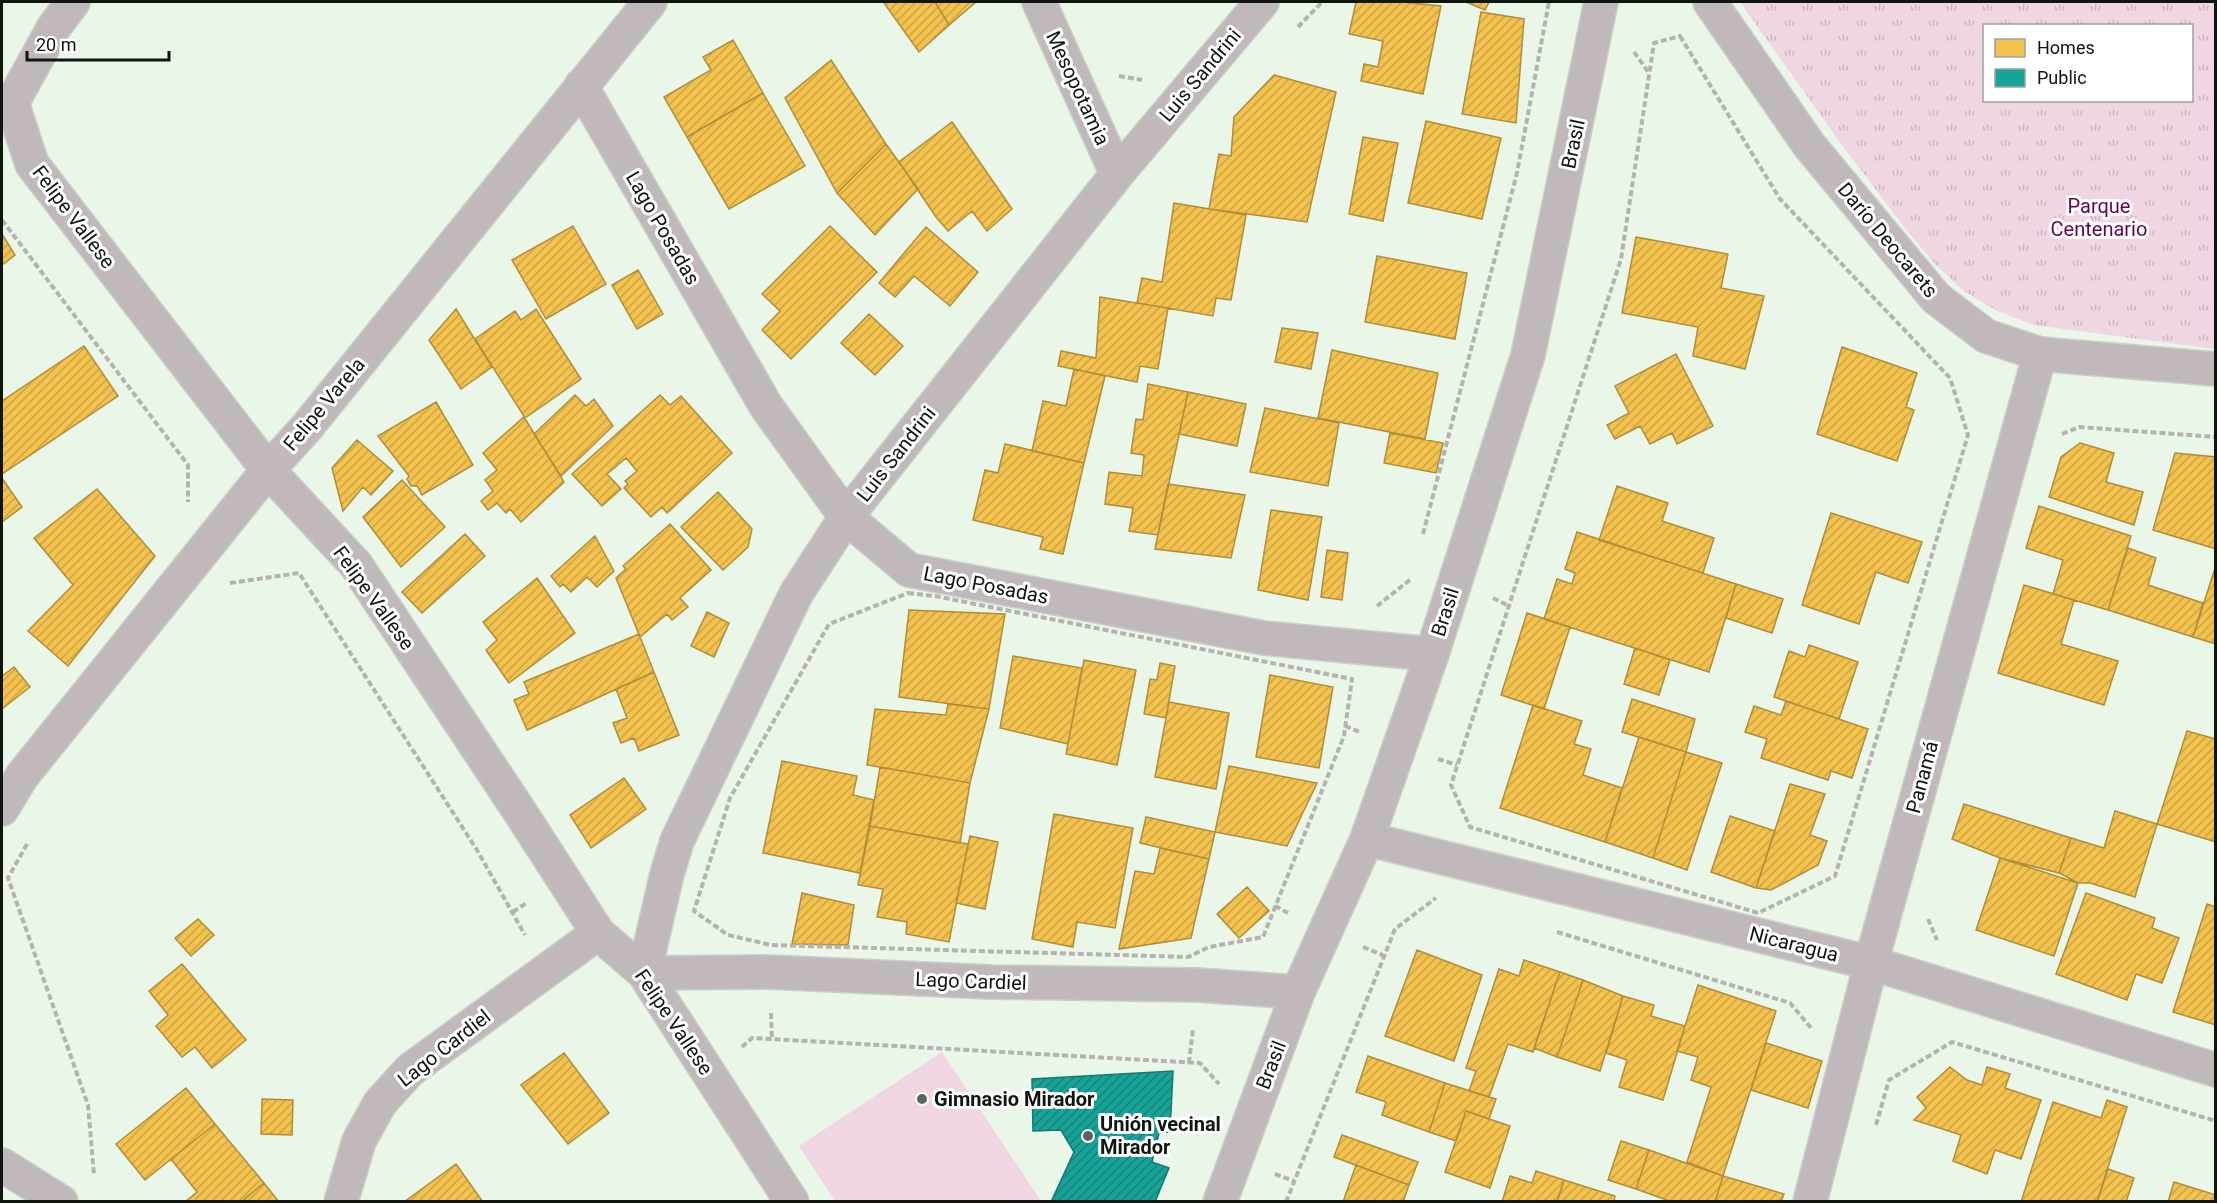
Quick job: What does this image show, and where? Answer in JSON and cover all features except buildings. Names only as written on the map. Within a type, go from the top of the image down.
[{"type":"street","name":"Felipe Vallese","points":[[73,2],[54,27],[12,103],[32,164],[268,470],[356,566],[522,815],[597,933],[644,973],[783,1197]]},
{"type":"street","name":"Felipe Varela","points":[[2,809],[22,776],[268,470],[307,428],[650,2]]},
{"type":"street","name":"Mesopotamia","points":[[1039,2],[1117,174]]},
{"type":"street","name":"Luis Sandrini","points":[[644,973],[677,841],[796,594],[846,517],[1117,174],[1263,2]]},
{"type":"street","name":"Brasil","points":[[1220,1202],[1298,992],[1367,839],[1432,654],[1528,355],[1601,2]]},
{"type":"street","name":"Darío Deocarets","points":[[1710,2],[1809,145],[1936,298],[1986,336],[2040,354],[2216,369]]},
{"type":"street","name":"Lago Posadas","points":[[581,86],[766,406],[846,517],[909,570],[1264,638],[1432,654]]},
{"type":"street","name":"Panamá","points":[[1810,1202],[1871,963],[2040,354]]},
{"type":"street","name":"Nicaragua","points":[[1367,839],[1871,963],[2216,1070]]},
{"type":"street","name":"Lago Cardiel","points":[[341,1202],[359,1141],[380,1103],[410,1070],[597,933]]},
{"type":"street","name":"Lago Cardiel","points":[[644,973],[767,972],[991,982],[1198,984],[1298,992]]},
{"type":"street","points":[[2,1165],[61,1202]]},
{"type":"path","points":[[1291,34],[1322,2]]},
{"type":"path","points":[[1422,539],[1517,173],[1549,2]]},
{"type":"path","points":[[1680,36],[1780,199],[1950,378],[1968,435],[1839,864],[1835,876],[1758,913],[1470,827],[1451,785],[1621,259],[1654,43],[1680,36]]},
{"type":"path","points":[[2,220],[188,465],[189,506]]},
{"type":"path","points":[[1371,611],[1412,579],[1414,571]]},
{"type":"path","points":[[223,592],[230,584],[299,573],[477,849],[528,940]]},
{"type":"path","points":[[908,593],[935,596],[1352,679],[1344,736],[1263,937],[1209,947],[1188,957],[771,945],[728,935],[694,911],[730,798],[829,624],[908,593]]},
{"type":"path","points":[[31,837],[8,878],[88,1105],[95,1185]]},
{"type":"path","points":[[1286,1202],[1395,929],[1440,896]]},
{"type":"path","points":[[1552,930],[1790,1003],[1817,1035]]},
{"type":"path","points":[[737,1051],[752,1038],[1200,1063]]},
{"type":"path","points":[[1873,1135],[1889,1080],[1952,1042],[2216,1121]]},
{"type":"green space","name":"Parque Centenario","points":[[1740,2],[2215,2],[2215,349],[2034,325],[1995,310],[1964,291],[1935,264],[1839,141]]},
{"type":"green space","name":"Gimnasio Mirador","points":[[942,1052],[1041,1201],[835,1201],[799,1146]]},
{"type":"place","name":"Gimnasio Mirador","points":[[922,1099]]},
{"type":"place","name":"Unión vecinal Mirador","points":[[1088,1136]]}]
